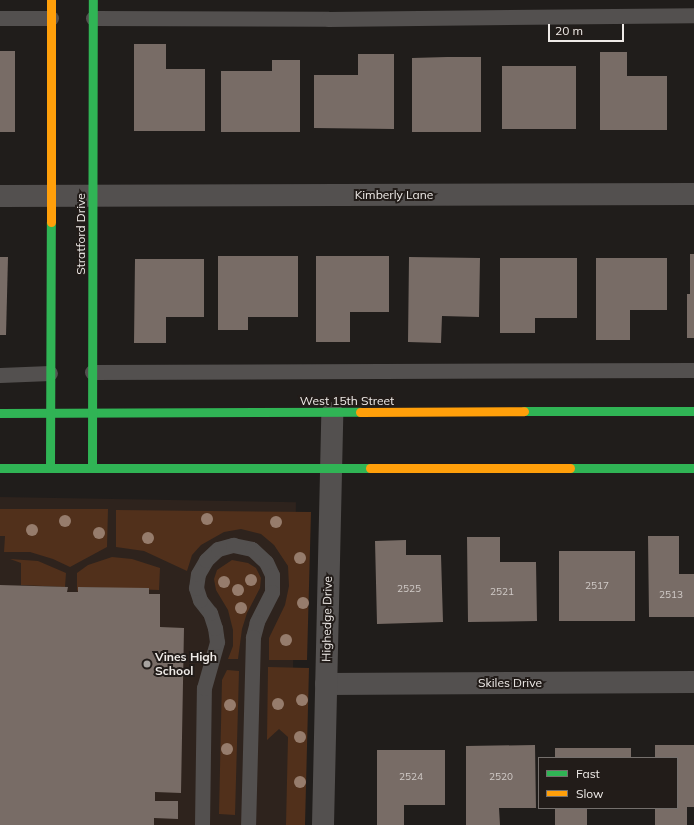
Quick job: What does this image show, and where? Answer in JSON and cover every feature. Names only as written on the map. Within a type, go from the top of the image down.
[{"type":"main road","points":[[50,468],[51,0]]},
{"type":"main road","name":"Stratford Drive","points":[[92,468],[94,196],[93,0]]},
{"type":"main road","name":"West 15th Street","points":[[0,413],[694,411]]},
{"type":"main road","points":[[0,468],[694,468]]},
{"type":"street","name":"Kimberly Lane","points":[[0,196],[694,194]]},
{"type":"street","name":"Highedge Drive","points":[[323,825],[332,413]]},
{"type":"street","name":"Skiles Drive","points":[[326,684],[694,682]]},
{"type":"lane","points":[[93,18],[328,19],[694,15]]},
{"type":"lane","points":[[0,18],[51,18]]},
{"type":"lane","points":[[92,372],[694,370]]},
{"type":"lane","points":[[0,374],[50,373]]},
{"type":"lane","points":[[202,825],[204,688],[217,642],[215,628],[210,613],[200,600],[196,588],[198,574],[206,560],[218,549],[233,545],[252,549],[266,562],[272,575],[272,592],[257,622],[253,637],[248,825]]},
{"type":"shaded area","name":"Vines High School","points":[[0,497],[296,502],[290,825],[0,825]]},
{"type":"shaded area","points":[[0,509],[108,509],[107,547],[70,567],[53,559],[30,552],[4,552],[5,536],[0,536]]},
{"type":"shaded area","points":[[116,510],[311,512],[307,660],[269,660],[269,638],[285,605],[289,586],[288,566],[274,545],[261,534],[241,529],[224,532],[201,545],[192,555],[187,571],[144,551],[116,547]]},
{"type":"shaded area","points":[[112,557],[132,559],[160,568],[159,590],[79,587],[77,592],[77,573],[88,565]]},
{"type":"shaded area","points":[[10,559],[38,561],[66,573],[65,587],[21,585],[21,563]]},
{"type":"shaded area","points":[[232,560],[248,563],[256,568],[261,578],[260,588],[247,613],[242,629],[238,659],[228,659],[233,646],[233,630],[228,610],[216,590],[214,579],[217,570]]},
{"type":"shaded area","points":[[268,667],[309,668],[305,825],[286,825],[288,737],[279,729],[267,740]]},
{"type":"shaded area","points":[[227,670],[239,671],[235,815],[219,814],[222,680]]},
{"type":"building","points":[[134,44],[166,44],[166,69],[205,69],[205,131],[134,131]]},
{"type":"building","points":[[0,51],[15,51],[15,132],[0,132]]},
{"type":"building","points":[[600,52],[627,52],[627,76],[667,76],[667,130],[600,130]]},
{"type":"building","points":[[358,54],[394,54],[394,129],[314,128],[314,75],[358,75]]},
{"type":"building","points":[[481,57],[481,132],[412,132],[412,58]]},
{"type":"building","points":[[272,60],[300,60],[300,132],[221,132],[221,71],[272,71]]},
{"type":"building","points":[[502,66],[576,66],[576,129],[502,129]]},
{"type":"building","points":[[690,254],[694,254],[694,338],[687,338],[687,294],[690,294]]},
{"type":"building","points":[[218,256],[298,256],[298,317],[248,317],[248,330],[218,330]]},
{"type":"building","points":[[316,256],[389,256],[389,312],[350,312],[350,342],[316,342]]},
{"type":"building","points":[[0,257],[8,257],[6,335],[0,335]]},
{"type":"building","points":[[409,257],[480,258],[479,317],[442,316],[441,343],[408,342]]},
{"type":"building","points":[[500,258],[577,258],[577,318],[535,318],[535,333],[500,333]]},
{"type":"building","points":[[596,258],[667,258],[667,310],[630,310],[630,340],[596,340]]},
{"type":"building","points":[[135,259],[204,259],[204,317],[166,317],[166,343],[134,343]]},
{"type":"building","points":[[648,536],[679,536],[679,574],[694,574],[694,617],[649,617]]},
{"type":"building","points":[[467,537],[500,537],[500,562],[536,562],[537,621],[468,622]]},
{"type":"building","points":[[406,540],[406,555],[441,555],[443,622],[377,624],[375,541]]},
{"type":"building","points":[[559,551],[635,551],[635,621],[559,621]]},
{"type":"building","name":"Vines High School","points":[[0,585],[68,587],[67,592],[78,592],[78,587],[149,588],[149,594],[160,594],[160,627],[184,628],[181,793],[155,792],[155,801],[178,801],[178,819],[154,818],[154,825],[0,825]]},
{"type":"building","points":[[535,745],[536,808],[499,808],[500,825],[466,825],[466,746]]},
{"type":"building","points":[[655,745],[694,745],[694,807],[687,807],[687,825],[655,825],[655,809],[678,809],[678,757],[655,757]]},
{"type":"building","points":[[555,748],[631,748],[631,757],[555,757]]},
{"type":"building","points":[[377,750],[445,750],[445,805],[404,805],[404,825],[377,825]]},
{"type":"building","points":[[555,809],[587,809],[587,825],[555,825]]},
{"type":"traffic: fast","points":[[92,468],[93,0]]},
{"type":"traffic: fast","points":[[50,468],[51,222]]},
{"type":"traffic: fast","points":[[524,411],[694,411]]},
{"type":"traffic: fast","points":[[0,413],[360,412]]},
{"type":"traffic: fast","points":[[0,468],[370,468]]},
{"type":"traffic: fast","points":[[570,468],[694,468]]},
{"type":"traffic: slow","points":[[51,0],[51,222]]},
{"type":"traffic: slow","points":[[360,412],[524,411]]},
{"type":"traffic: slow","points":[[370,468],[570,468]]},
{"type":"place","name":"Vines High School","points":[[147,664]]}]
